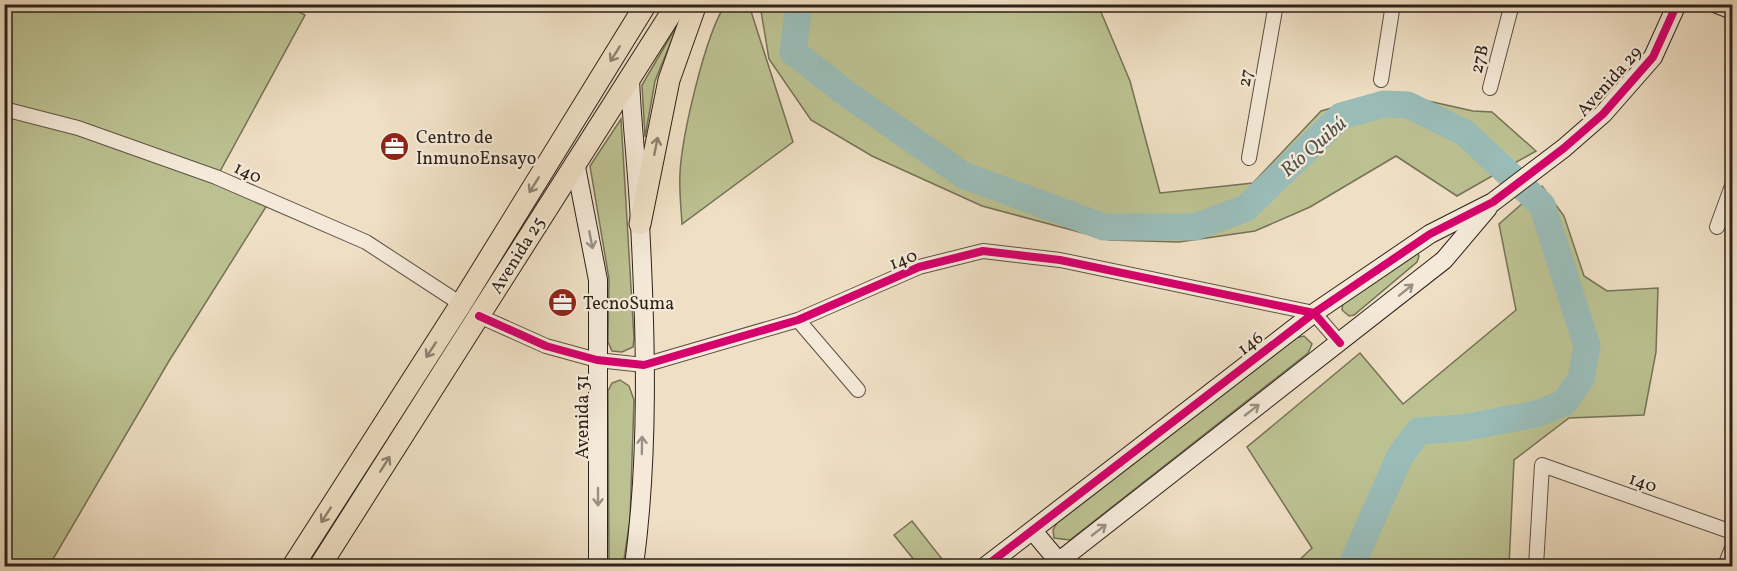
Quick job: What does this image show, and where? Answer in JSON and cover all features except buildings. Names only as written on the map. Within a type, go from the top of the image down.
[{"type":"main road","name":"Avenida 25","points":[[293,567],[461,304],[646,4]]},
{"type":"main road","name":"Avenida 25","points":[[320,567],[677,4]]},
{"type":"main road","points":[[640,224],[669,80],[696,4]]},
{"type":"main road","points":[[575,162],[576,117]]},
{"type":"street","name":"27","points":[[1249,158],[1276,4]]},
{"type":"street","points":[[1381,80],[1393,4]]},
{"type":"street","name":"27B","points":[[1490,88],[1512,4]]},
{"type":"street","name":"Avenida 29","points":[[1545,162],[1603,114],[1653,57],[1677,4]]},
{"type":"street","points":[[1717,4],[1732,10]]},
{"type":"street","points":[[630,79],[640,224],[644,365],[641,515],[634,567]]},
{"type":"street","name":"140","points":[[4,109],[78,128],[216,177],[366,242],[461,304]]},
{"type":"street","name":"Avenida 31","points":[[575,162],[598,280],[598,567]]},
{"type":"street","name":"146","points":[[986,567],[1314,313],[1430,234],[1493,202],[1545,162]]},
{"type":"street","points":[[1717,227],[1732,186]]},
{"type":"street","name":"146","points":[[1056,564],[1444,260],[1493,202]]},
{"type":"street","name":"140","points":[[479,316],[546,346],[597,360],[644,365],[798,320],[919,267],[983,251],[1060,260],[1314,313]]},
{"type":"street","points":[[1314,313],[1340,343]]},
{"type":"street","points":[[798,320],[858,390]]},
{"type":"street","name":"140","points":[[1536,567],[1542,465],[1732,532]]},
{"type":"street","points":[[1033,531],[1056,564]]},
{"type":"street","points":[[1725,567],[1732,548]]},
{"type":"green space","points":[[284,4],[305,15],[217,177],[269,202],[169,361],[49,566],[5,566],[4,5]]},
{"type":"green space","points":[[725,5],[749,5],[793,142],[682,224],[680,179],[685,135],[702,62],[717,20]]},
{"type":"green space","points":[[760,5],[1098,5],[1130,81],[1160,193],[1253,183],[1321,111],[1388,92],[1473,111],[1492,112],[1536,151],[1457,196],[1396,156],[1310,207],[1255,231],[1179,242],[1109,240],[982,206],[872,156],[811,120],[769,59]]},
{"type":"green space","points":[[679,22],[655,81],[645,137],[642,85]]},
{"type":"green space","points":[[621,119],[634,338],[633,347],[622,352],[612,351],[608,342],[609,279],[590,166]]},
{"type":"green space","points":[[1542,186],[1564,216],[1584,276],[1607,291],[1658,288],[1656,352],[1644,415],[1569,418],[1514,460],[1509,566],[1293,566],[1312,548],[1247,447],[1360,353],[1403,404],[1516,310],[1499,224]]},
{"type":"green space","points":[[1416,250],[1419,256],[1417,262],[1354,315],[1349,316],[1342,310],[1343,302]]},
{"type":"green space","points":[[1304,336],[1312,344],[1308,353],[1070,540],[1054,538],[1053,530],[1057,523],[1296,338]]},
{"type":"green space","points":[[620,380],[629,386],[634,400],[630,519],[623,566],[609,566],[608,391],[612,383]]},
{"type":"green space","points":[[912,521],[942,559],[932,566],[919,566],[894,535]]},
{"type":"waterway","name":"Río Quibú","points":[[799,4],[793,52],[847,94],[963,175],[1104,227],[1195,227],[1246,208],[1341,116],[1384,104],[1408,105],[1465,133],[1542,205],[1587,346],[1581,379],[1564,403],[1536,414],[1462,428],[1419,431],[1400,456],[1351,566]]},
{"type":"cycle path","points":[[986,566],[1314,313],[1430,234],[1493,202],[1564,148],[1603,114],[1653,57],[1677,4]]},
{"type":"cycle path","points":[[479,316],[546,346],[597,360],[644,365],[798,320],[919,267],[983,251],[1060,260],[1314,313],[1340,343]]},
{"type":"place","name":"Centro de InmunoEnsayo","points":[[395,147]]},
{"type":"place","name":"TecnoSuma","points":[[562,303]]}]
